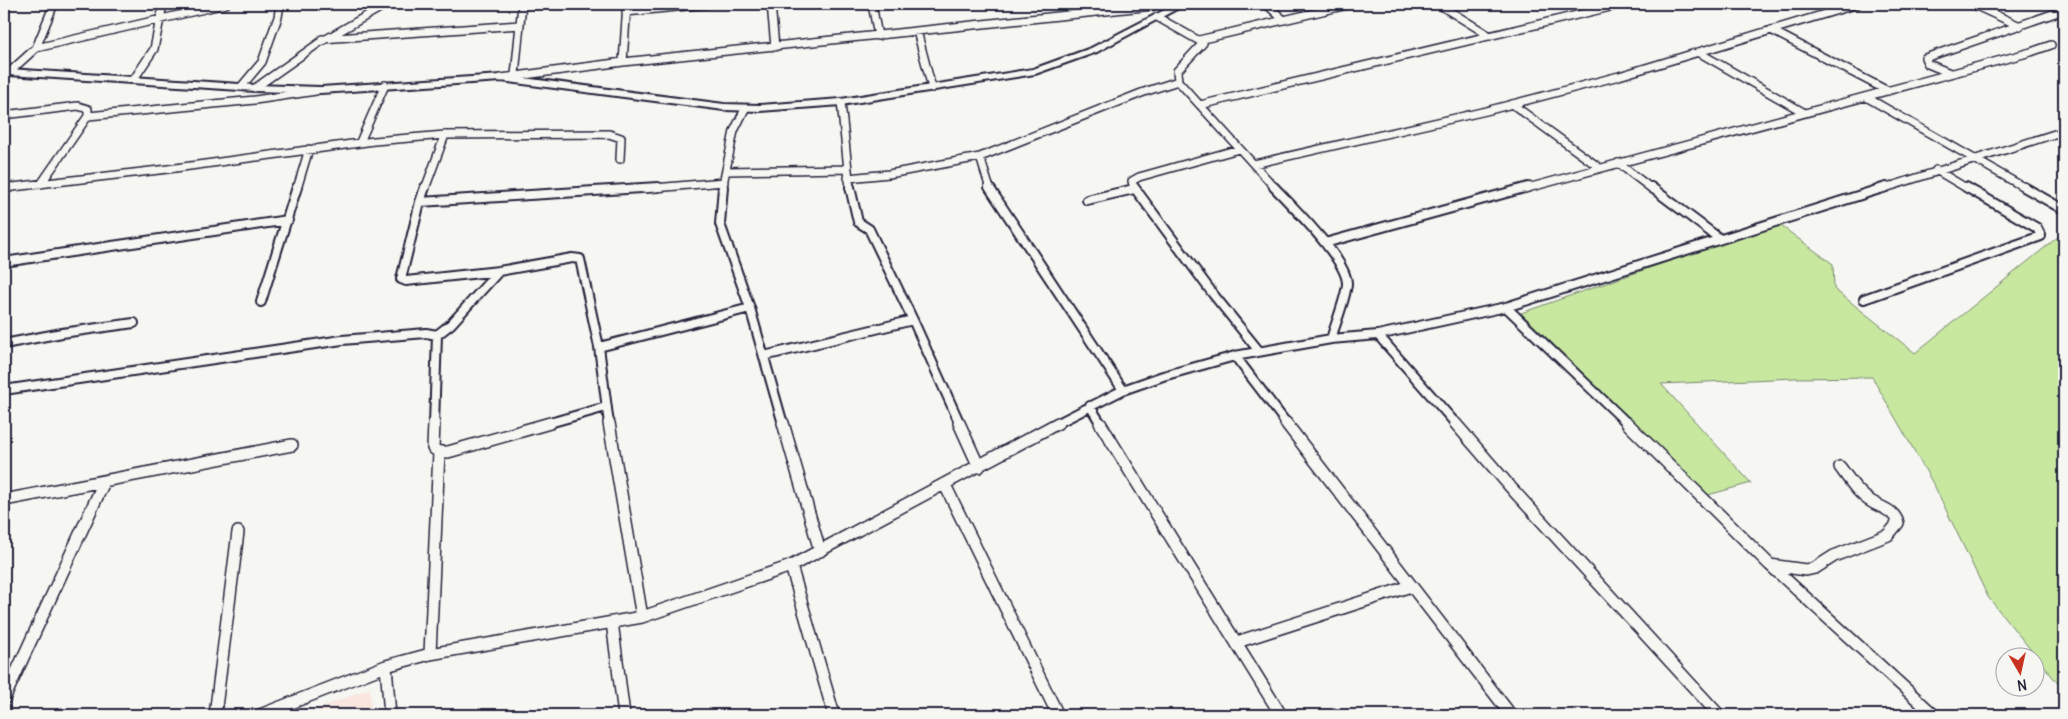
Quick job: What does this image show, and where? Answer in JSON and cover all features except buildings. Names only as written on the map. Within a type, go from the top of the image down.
[{"type":"street","points":[[6,74],[36,48],[54,4]]},
{"type":"street","points":[[134,79],[154,49],[162,4]]},
{"type":"street","points":[[36,48],[226,4]]},
{"type":"street","points":[[241,87],[262,62],[283,4]]},
{"type":"street","points":[[255,88],[322,40],[353,21],[387,4]]},
{"type":"street","points":[[515,75],[522,4],[529,4]]},
{"type":"street","points":[[623,62],[626,4]]},
{"type":"street","points":[[626,12],[707,4]]},
{"type":"street","points":[[771,4],[775,46]]},
{"type":"street","points":[[872,4],[878,36]]},
{"type":"street","points":[[501,78],[745,109],[841,102],[1004,77],[1050,66],[1094,50],[1182,4]]},
{"type":"street","points":[[1266,4],[1284,20]]},
{"type":"street","points":[[1199,40],[1352,4]]},
{"type":"street","points":[[1438,4],[1490,36]]},
{"type":"street","points":[[1200,105],[1623,4]]},
{"type":"street","points":[[1254,164],[1512,104],[1620,76],[1858,4]]},
{"type":"street","points":[[1972,4],[2020,26]]},
{"type":"street","points":[[88,116],[255,100],[322,90],[501,78],[623,62],[918,32],[1152,5],[1159,16],[1203,44],[1177,71],[1178,81],[1325,244],[1345,273],[1347,284],[1331,339]]},
{"type":"street","points":[[1950,73],[1928,64],[1924,58],[2064,10]]},
{"type":"street","points":[[322,40],[520,25]]},
{"type":"street","points":[[1771,30],[1888,91]]},
{"type":"street","points":[[918,32],[932,88]]},
{"type":"street","points":[[1325,244],[2051,45]]},
{"type":"street","points":[[1698,52],[1803,112]]},
{"type":"street","points":[[6,74],[322,90]]},
{"type":"street","points":[[848,178],[889,174],[980,158],[1144,92],[1178,81]]},
{"type":"street","points":[[360,142],[385,85]]},
{"type":"street","points":[[1866,97],[2059,207]]},
{"type":"street","points":[[841,102],[848,178],[858,222],[869,229],[913,320],[979,466]]},
{"type":"street","points":[[1512,104],[1600,168]]},
{"type":"street","points":[[4,115],[78,106],[85,106],[88,109],[88,116],[41,184]]},
{"type":"street","points":[[745,109],[734,130],[724,182],[720,224],[750,308],[820,552]]},
{"type":"street","points":[[260,715],[386,666],[430,654],[642,617],[791,566],[1090,406],[1123,390],[1163,376],[1259,351],[1331,339],[1378,335],[1506,307],[1936,170],[2064,132]]},
{"type":"street","points":[[4,188],[168,169],[360,142],[445,135],[609,134],[621,138],[620,159]]},
{"type":"street","points":[[445,135],[420,202],[401,279],[406,281],[499,271],[572,258],[580,259],[599,347],[606,407],[642,617]]},
{"type":"street","points":[[1239,148],[1134,178],[1132,181],[1134,189],[1213,294],[1259,351]]},
{"type":"street","points":[[261,302],[309,149]]},
{"type":"street","points":[[980,158],[990,190],[1123,390]]},
{"type":"street","points":[[1618,163],[1720,239]]},
{"type":"street","points":[[726,171],[847,169]]},
{"type":"street","points":[[1864,299],[2041,236],[2037,228],[1936,170]]},
{"type":"street","points":[[420,202],[612,191],[724,182]]},
{"type":"street","points":[[1087,200],[1134,189]]},
{"type":"street","points":[[4,262],[288,220]]},
{"type":"street","points":[[4,390],[342,340],[426,333],[437,335],[451,324],[499,271]]},
{"type":"street","points":[[1506,307],[1596,392],[1770,565],[1934,715]]},
{"type":"street","points":[[599,347],[750,308]]},
{"type":"street","points":[[764,356],[913,320]]},
{"type":"street","points":[[4,344],[134,323]]},
{"type":"street","points":[[437,335],[433,448],[439,452],[448,452],[606,407]]},
{"type":"street","points":[[1378,335],[1513,490],[1719,715]]},
{"type":"street","points":[[1235,356],[1511,715]]},
{"type":"street","points":[[1090,406],[1281,715]]},
{"type":"street","points":[[4,500],[292,445]]},
{"type":"street","points":[[430,654],[439,452]]},
{"type":"street","points":[[1770,565],[1806,570],[1815,568],[1834,556],[1888,535],[1898,523],[1898,519],[1891,512],[1866,497],[1840,467]]},
{"type":"street","points":[[4,699],[104,482]]},
{"type":"street","points":[[945,484],[1058,715]]},
{"type":"street","points":[[215,715],[238,532]]},
{"type":"street","points":[[791,566],[834,715]]},
{"type":"street","points":[[1237,642],[1412,586]]},
{"type":"street","points":[[612,622],[624,715]]},
{"type":"street","points":[[386,666],[390,715]]},
{"type":"shaded area","points":[[370,688],[371,715],[302,715]]},
{"type":"green space","points":[[1777,223],[1833,264],[1834,289],[1915,353],[2064,232],[2064,691],[2046,669],[2046,646],[2028,646],[1988,597],[1935,487],[1872,377],[1795,378],[1661,384],[1751,483],[1708,495],[1521,313]]}]
